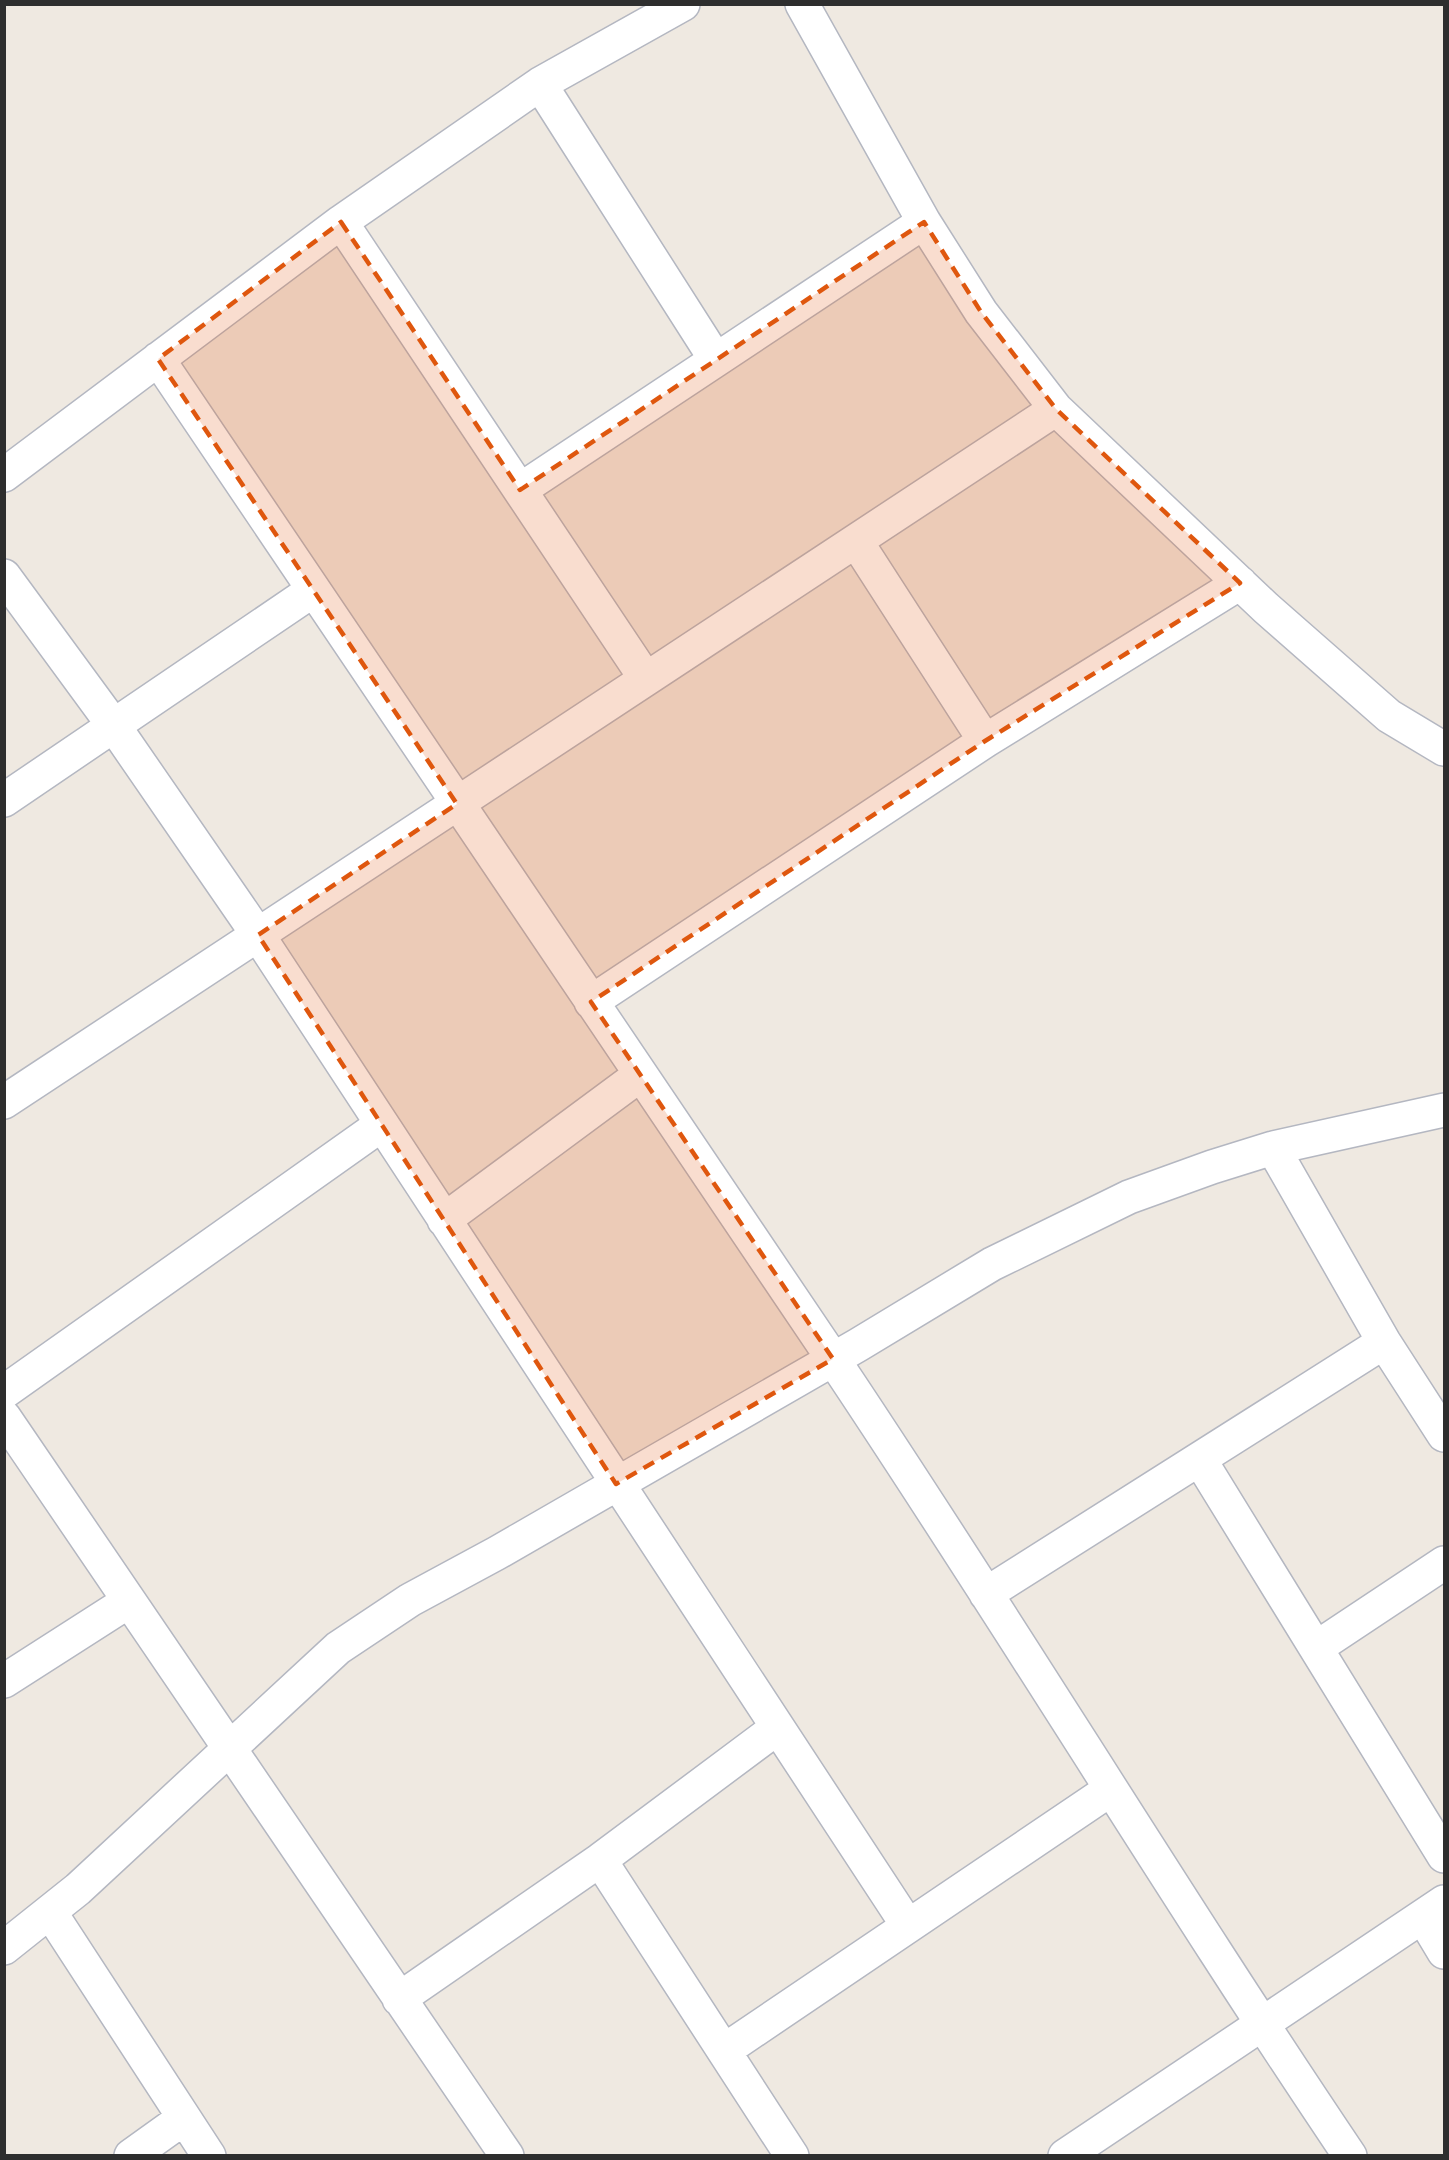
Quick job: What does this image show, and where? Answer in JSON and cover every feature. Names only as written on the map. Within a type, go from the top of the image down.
[{"type":"street","points":[[4,475],[341,222],[540,84],[683,4]]},
{"type":"street","points":[[802,4],[924,222],[981,312],[1056,409],[1240,583],[1389,716],[1444,749]]},
{"type":"street","points":[[540,84],[716,360]]},
{"type":"street","points":[[341,222],[646,680]]},
{"type":"street","points":[[520,490],[924,222]]},
{"type":"street","points":[[158,359],[312,591],[833,1359],[1261,2024],[1350,2156]]},
{"type":"street","points":[[4,1102],[1056,409]]},
{"type":"street","points":[[856,541],[985,741]]},
{"type":"street","points":[[4,576],[114,726],[258,935],[908,1926]]},
{"type":"street","points":[[591,1002],[985,741],[1240,583]]},
{"type":"street","points":[[4,800],[312,591]]},
{"type":"street","points":[[444,1220],[640,1074]]},
{"type":"street","points":[[4,1948],[50,1912],[338,1648],[410,1600],[497,1553],[833,1359],[992,1264],[1129,1197],[1273,1148],[1444,1110]]},
{"type":"street","points":[[4,1392],[381,1125]]},
{"type":"street","points":[[1273,1148],[1384,1342],[1444,1435]]},
{"type":"street","points":[[986,1594],[1384,1342]]},
{"type":"street","points":[[4,1417],[507,2156]]},
{"type":"street","points":[[1200,1460],[1444,1856]]},
{"type":"street","points":[[1316,1648],[1444,1563]]},
{"type":"street","points":[[4,1682],[129,1601]]},
{"type":"street","points":[[399,1999],[600,1860],[777,1728]]},
{"type":"street","points":[[725,2050],[1111,1789]]},
{"type":"street","points":[[600,1860],[792,2156]]},
{"type":"street","points":[[1071,2154],[1434,1909],[1444,1952]]},
{"type":"street","points":[[50,1912],[209,2156]]},
{"type":"street","points":[[130,2156],[184,2118]]},
{"type":"highlighted area","points":[[341,222],[520,490],[924,222],[981,312],[1056,409],[1240,583],[985,741],[591,1002],[833,1359],[616,1484],[258,935],[457,804],[158,359]]}]
